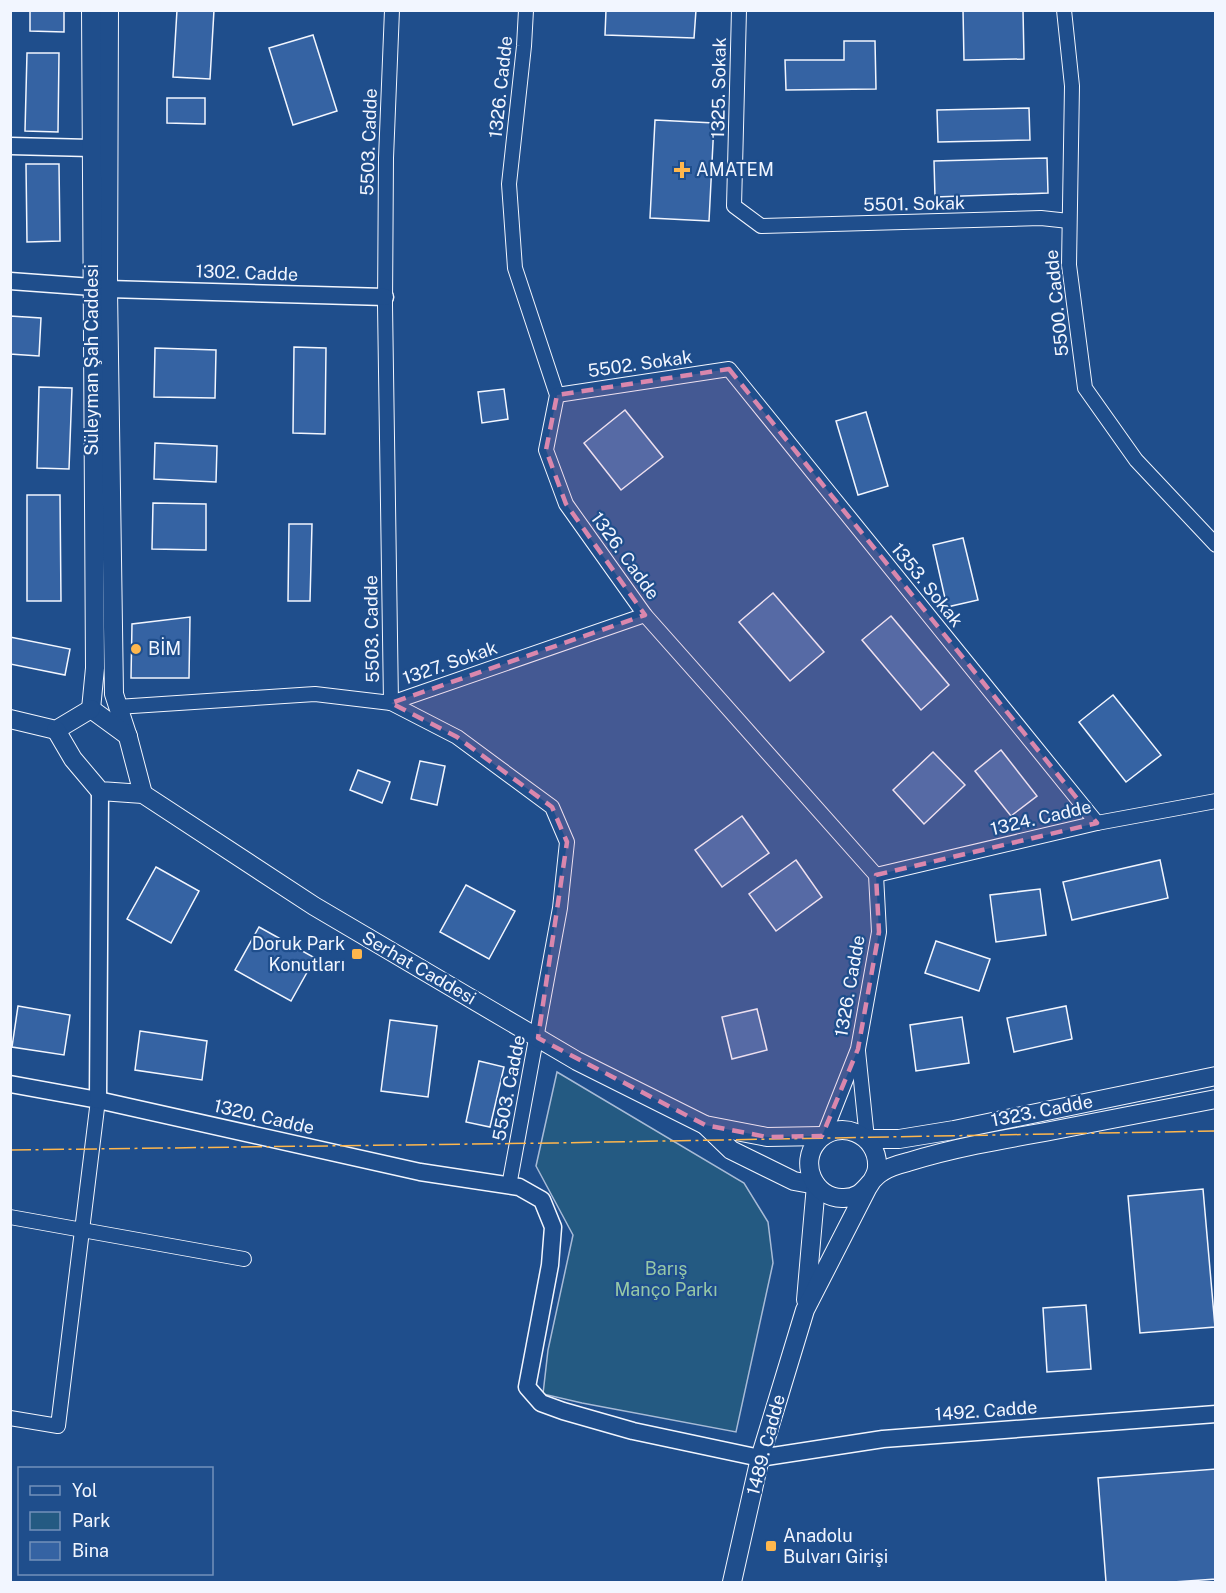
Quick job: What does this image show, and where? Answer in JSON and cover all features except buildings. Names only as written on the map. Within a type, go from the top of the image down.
[{"type":"main road","name":"Süleyman Şah Caddesi","points":[[91,10],[91,148],[100,288],[115,701],[128,737]]},
{"type":"main road","name":"Süleyman Şah Caddesi","points":[[91,709],[95,668],[100,288],[109,10]]},
{"type":"main road","points":[[10,719],[56,730],[91,709],[128,737],[143,794]]},
{"type":"main road","points":[[56,730],[73,759],[100,791]]},
{"type":"main road","name":"Serhat Caddesi","points":[[100,791],[143,794],[314,906],[537,1038],[705,1125]]},
{"type":"main road","name":"1323. Cadde","points":[[867,1139],[899,1139],[954,1130],[1215,1076]]},
{"type":"main road","points":[[868,1187],[876,1173],[877,1166],[875,1152],[867,1139],[857,1132],[846,1129],[834,1130],[815,1144],[808,1163],[810,1174],[816,1185],[823,1192],[842,1198],[851,1197],[868,1187],[882,1172],[934,1155],[983,1143],[1215,1099]]},
{"type":"main road","points":[[705,1125],[767,1137],[823,1136]]},
{"type":"main road","points":[[705,1125],[730,1150],[795,1181],[816,1185]]},
{"type":"main road","name":"1489. Cadde","points":[[805,1310],[816,1185]]},
{"type":"main road","name":"1489. Cadde","points":[[732,1582],[760,1458],[805,1310],[868,1187]]},
{"type":"street","name":"5503. Cadde","points":[[392,10],[386,158],[385,297],[391,703],[457,737],[552,807],[567,842],[560,908],[509,1186]]},
{"type":"street","name":"1326. Cadde","points":[[526,10],[510,184],[514,268],[556,395],[546,450],[566,504],[645,615],[876,875],[879,932],[858,1049]]},
{"type":"street","name":"1325. Sokak","points":[[738,10],[734,206],[761,226]]},
{"type":"street","name":"5500. Cadde","points":[[1065,10],[1072,86],[1069,265],[1085,388],[1136,460],[1215,544]]},
{"type":"street","points":[[10,146],[91,148]]},
{"type":"street","name":"5501. Sokak","points":[[761,226],[1041,218],[1069,221]]},
{"type":"street","name":"1302. Cadde","points":[[10,281],[100,288],[385,297]]},
{"type":"street","name":"5502. Sokak","points":[[556,395],[729,369]]},
{"type":"street","name":"1353. Sokak","points":[[729,369],[1097,824]]},
{"type":"street","name":"1327. Sokak","points":[[115,701],[315,694],[391,703],[645,615]]},
{"type":"street","points":[[10,1418],[58,1426],[98,1100],[100,791]]},
{"type":"street","name":"1324. Cadde","points":[[876,875],[1097,824],[1215,801]]},
{"type":"street","points":[[823,1136],[858,1049]]},
{"type":"street","points":[[858,1049],[867,1139]]},
{"type":"street","name":"1320. Cadde","points":[[10,1084],[98,1100],[420,1172],[519,1187],[543,1200],[553,1227],[550,1265],[527,1387],[541,1403],[633,1431],[760,1458]]},
{"type":"street","points":[[10,1217],[244,1259]]},
{"type":"street","name":"1492. Cadde","points":[[760,1458],[883,1439],[1215,1414]]},
{"type":"highlighted area","points":[[729,369],[1097,823],[876,875],[879,932],[858,1049],[822,1136],[767,1137],[705,1125],[538,1038],[567,842],[552,807],[457,737],[391,703],[645,615],[566,504],[546,450],[557,395]]},
{"type":"green space","name":"Barış Manço Parkı","points":[[557,1072],[744,1183],[768,1222],[773,1263],[736,1432],[543,1394],[548,1350],[573,1235],[536,1166]]},
{"type":"power","points":[[10,1150],[1216,1131]]},
{"type":"place","name":"AMATEM","points":[[682,170]]},
{"type":"place","name":"BİM","points":[[136,649]]},
{"type":"place","name":"Doruk Park Konutları","points":[[357,954]]},
{"type":"place","name":"Anadolu Bulvarı Girişi","points":[[771,1546]]}]
